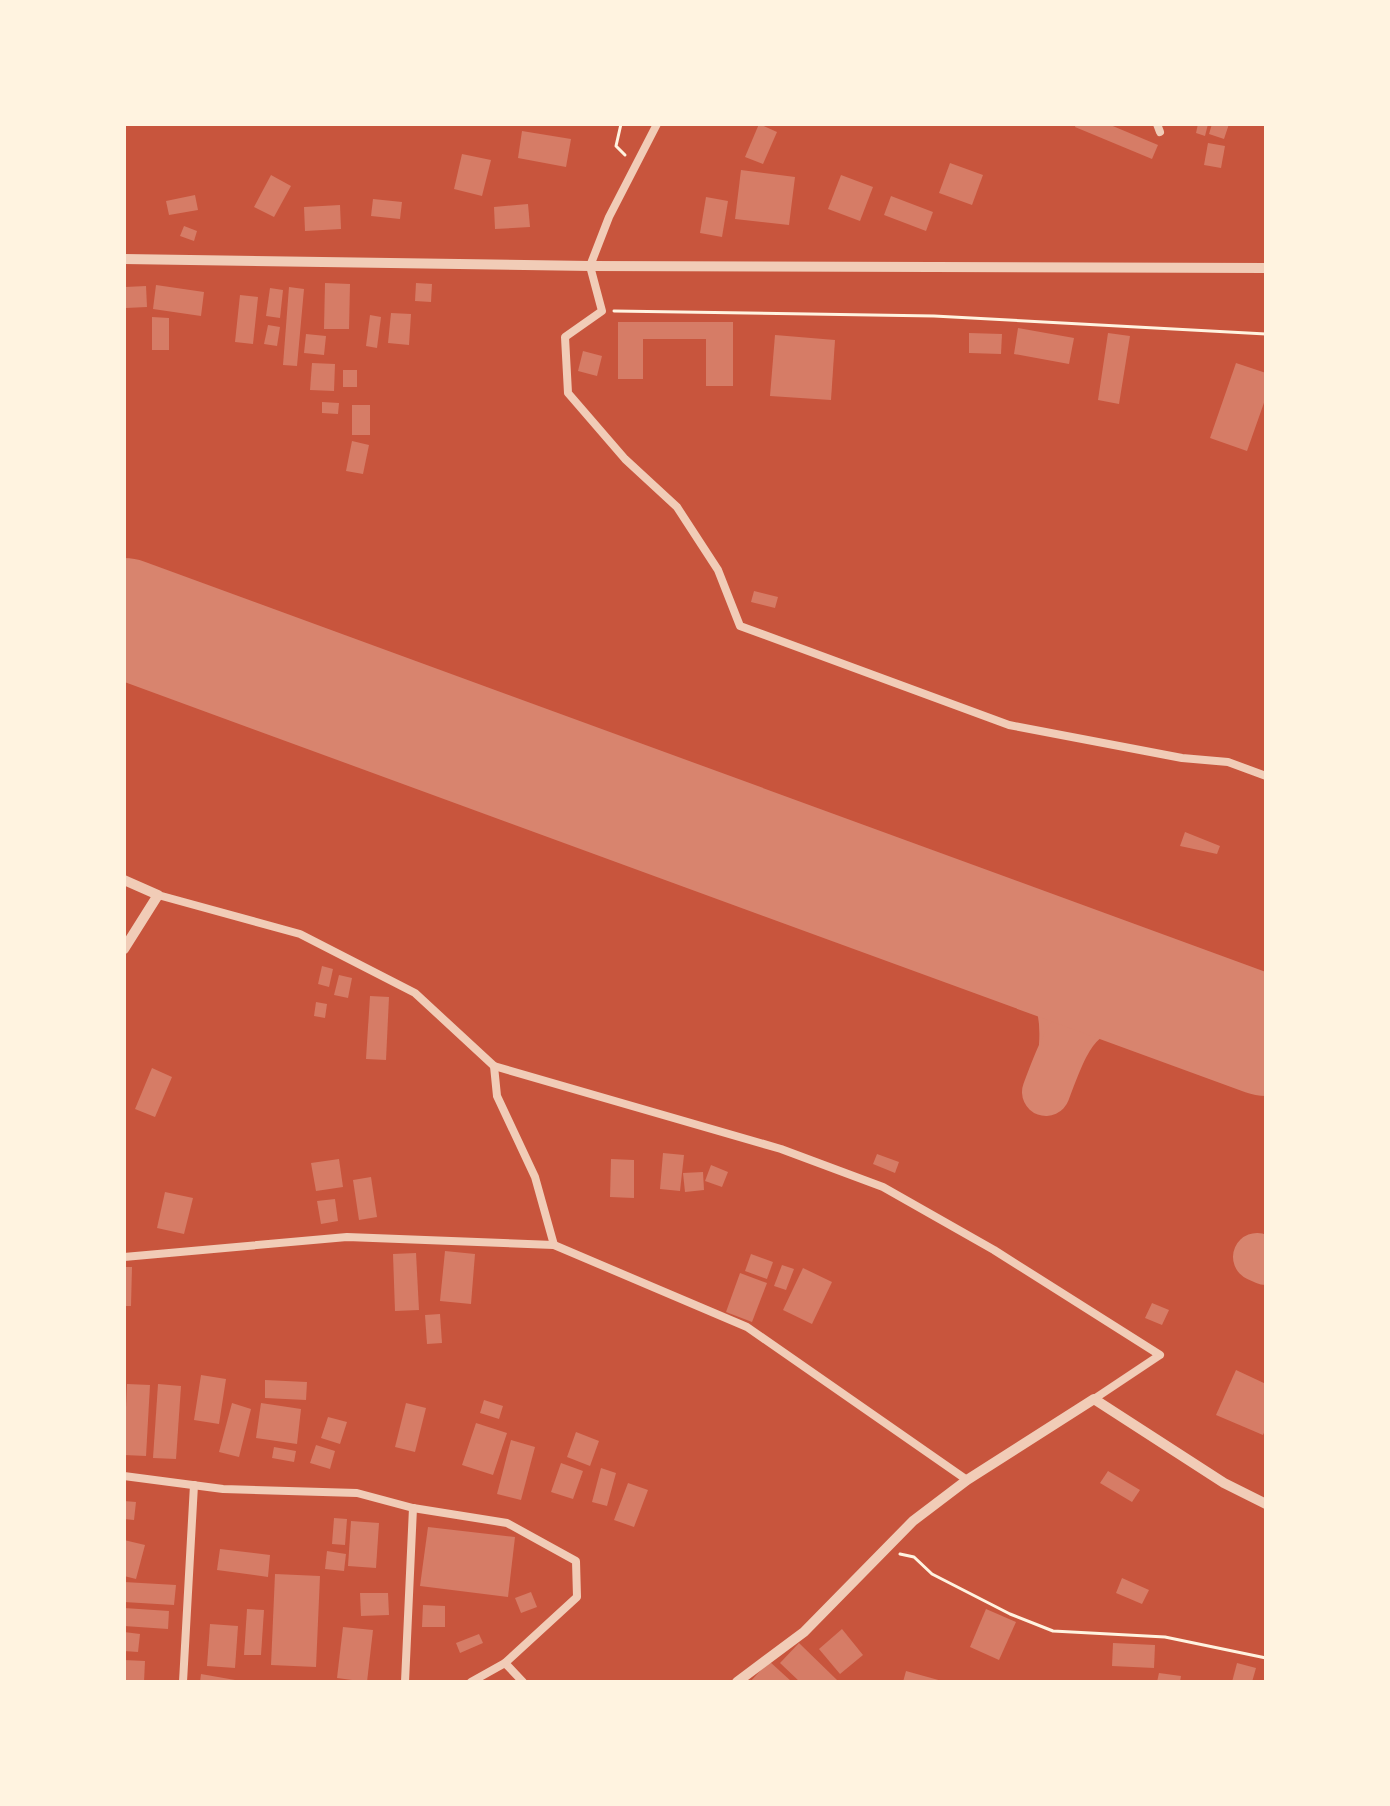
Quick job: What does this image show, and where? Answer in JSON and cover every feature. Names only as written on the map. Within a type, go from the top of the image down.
[{"type":"street","points":[[657,124],[609,217],[590,266],[602,311],[565,337],[568,393],[625,459],[677,507],[718,570],[740,626],[1009,725],[1182,758],[1228,762],[1266,776]]},
{"type":"street","points":[[124,259],[590,266],[1266,268]]},
{"type":"street","points":[[124,880],[158,895],[300,934],[415,993],[494,1066],[781,1149],[883,1187],[994,1250],[1160,1355],[967,1480],[913,1521],[804,1632],[737,1682]]},
{"type":"street","points":[[124,949],[158,895]]},
{"type":"street","points":[[494,1066],[497,1096],[535,1177],[554,1245]]},
{"type":"street","points":[[124,1257],[347,1237],[554,1245],[747,1327],[967,1480]]},
{"type":"street","points":[[1094,1399],[1224,1483],[1266,1504]]},
{"type":"street","points":[[124,1476],[194,1485],[357,1493],[413,1508],[507,1523],[576,1561],[577,1597],[505,1663],[471,1682]]},
{"type":"street","points":[[183,1682],[194,1485]]},
{"type":"street","points":[[405,1682],[413,1508]]},
{"type":"street","points":[[505,1663],[523,1682]]},
{"type":"path","points":[[621,124],[616,146],[636,166]]},
{"type":"path","points":[[602,311],[934,316],[1266,334]]},
{"type":"path","points":[[884,1550],[914,1557],[932,1574],[1010,1614],[1053,1631],[1165,1637],[1266,1658]]},
{"type":"building","points":[[759,124],[777,132],[763,164],[745,157]]},
{"type":"building","points":[[1076,124],[1108,124],[1158,145],[1152,159],[1075,127]]},
{"type":"building","points":[[1198,124],[1208,124],[1205,136],[1196,133]]},
{"type":"building","points":[[1212,124],[1229,124],[1224,139],[1209,134]]},
{"type":"building","points":[[522,131],[571,139],[566,167],[518,158]]},
{"type":"building","points":[[1208,143],[1225,146],[1221,168],[1204,165]]},
{"type":"building","points":[[462,154],[491,160],[482,196],[454,189]]},
{"type":"building","points":[[950,163],[983,175],[972,205],[939,193]]},
{"type":"building","points":[[741,170],[795,177],[789,225],[735,219]]},
{"type":"building","points":[[271,175],[291,186],[274,217],[254,207]]},
{"type":"building","points":[[841,175],[873,187],[860,221],[828,209]]},
{"type":"building","points":[[195,195],[198,210],[169,215],[166,201]]},
{"type":"building","points":[[891,196],[933,212],[926,231],[884,215]]},
{"type":"building","points":[[706,197],[728,201],[722,237],[700,233]]},
{"type":"building","points":[[373,199],[402,202],[400,219],[371,216]]},
{"type":"building","points":[[528,204],[530,227],[495,229],[494,207]]},
{"type":"building","points":[[340,205],[341,229],[305,231],[304,207]]},
{"type":"building","points":[[184,226],[197,231],[194,241],[180,236]]},
{"type":"building","points":[[325,283],[350,284],[349,329],[324,329]]},
{"type":"building","points":[[416,283],[432,284],[431,302],[415,301]]},
{"type":"building","points":[[156,285],[204,292],[201,316],[153,309]]},
{"type":"building","points":[[146,286],[147,307],[126,308],[125,287]]},
{"type":"building","points":[[289,287],[304,289],[297,366],[283,365]]},
{"type":"building","points":[[270,288],[283,290],[280,318],[266,316]]},
{"type":"building","points":[[240,295],[258,297],[253,344],[235,342]]},
{"type":"building","points":[[391,313],[411,314],[409,345],[388,343]]},
{"type":"building","points":[[370,315],[381,317],[377,348],[366,346]]},
{"type":"building","points":[[152,317],[169,318],[169,350],[152,350]]},
{"type":"building","points":[[618,322],[733,322],[733,386],[706,386],[706,339],[643,339],[643,379],[618,379]]},
{"type":"building","points":[[268,325],[280,327],[277,346],[264,344]]},
{"type":"building","points":[[1018,328],[1074,338],[1069,364],[1014,354]]},
{"type":"building","points":[[969,333],[1002,334],[1001,354],[969,353]]},
{"type":"building","points":[[1108,333],[1130,336],[1119,404],[1098,400]]},
{"type":"building","points":[[306,334],[326,336],[324,355],[304,353]]},
{"type":"building","points":[[775,335],[835,340],[831,400],[770,396]]},
{"type":"building","points":[[583,351],[602,356],[597,376],[578,371]]},
{"type":"building","points":[[312,363],[335,364],[334,391],[310,390]]},
{"type":"building","points":[[1236,363],[1266,373],[1266,397],[1247,451],[1210,438]]},
{"type":"building","points":[[343,370],[357,370],[357,387],[343,387]]},
{"type":"building","points":[[322,402],[339,403],[338,414],[322,413]]},
{"type":"building","points":[[352,405],[370,405],[370,435],[352,435]]},
{"type":"building","points":[[352,441],[369,445],[363,474],[346,471]]},
{"type":"building","points":[[754,591],[778,597],[775,608],[751,602]]},
{"type":"building","points":[[1185,832],[1220,846],[1217,854],[1180,846]]},
{"type":"building","points":[[322,966],[333,969],[329,987],[318,984]]},
{"type":"building","points":[[339,975],[352,978],[348,998],[334,995]]},
{"type":"building","points":[[370,996],[389,997],[386,1060],[366,1059]]},
{"type":"building","points":[[316,1002],[327,1004],[325,1018],[314,1016]]},
{"type":"building","points":[[152,1068],[172,1077],[155,1117],[135,1109]]},
{"type":"building","points":[[663,1153],[684,1155],[680,1191],[660,1189]]},
{"type":"building","points":[[877,1154],[899,1162],[895,1173],[873,1164]]},
{"type":"building","points":[[339,1159],[343,1187],[316,1191],[311,1163]]},
{"type":"building","points":[[611,1159],[634,1160],[634,1198],[610,1197]]},
{"type":"building","points":[[711,1165],[728,1172],[722,1187],[705,1181]]},
{"type":"building","points":[[703,1172],[704,1190],[685,1192],[683,1173]]},
{"type":"building","points":[[371,1177],[377,1217],[359,1220],[353,1180]]},
{"type":"building","points":[[165,1192],[193,1198],[184,1234],[157,1228]]},
{"type":"building","points":[[335,1199],[338,1221],[321,1224],[317,1201]]},
{"type":"building","points":[[445,1251],[475,1254],[471,1304],[440,1301]]},
{"type":"building","points":[[416,1253],[419,1310],[395,1311],[393,1254]]},
{"type":"building","points":[[751,1254],[773,1262],[767,1279],[745,1271]]},
{"type":"building","points":[[782,1265],[794,1269],[786,1290],[774,1286]]},
{"type":"building","points":[[124,1267],[132,1267],[131,1306],[124,1306]]},
{"type":"building","points":[[803,1268],[832,1282],[812,1324],[783,1310]]},
{"type":"building","points":[[740,1273],[767,1283],[752,1322],[726,1312]]},
{"type":"building","points":[[1152,1303],[1169,1310],[1162,1325],[1145,1318]]},
{"type":"building","points":[[440,1314],[442,1343],[427,1344],[425,1315]]},
{"type":"building","points":[[1236,1370],[1266,1384],[1266,1428],[1263,1435],[1216,1415]]},
{"type":"building","points":[[201,1375],[226,1379],[219,1424],[194,1420]]},
{"type":"building","points":[[265,1380],[307,1382],[306,1400],[265,1398]]},
{"type":"building","points":[[127,1384],[150,1385],[146,1456],[124,1455]]},
{"type":"building","points":[[158,1384],[181,1386],[176,1459],[153,1458]]},
{"type":"building","points":[[484,1400],[503,1406],[499,1419],[480,1413]]},
{"type":"building","points":[[232,1403],[251,1409],[239,1457],[219,1452]]},
{"type":"building","points":[[261,1403],[301,1409],[297,1444],[256,1438]]},
{"type":"building","points":[[406,1403],[426,1408],[415,1452],[395,1447]]},
{"type":"building","points":[[328,1417],[347,1422],[340,1444],[321,1438]]},
{"type":"building","points":[[476,1423],[507,1433],[493,1475],[462,1465]]},
{"type":"building","points":[[576,1432],[599,1441],[590,1466],[567,1457]]},
{"type":"building","points":[[511,1440],[535,1447],[521,1500],[497,1494]]},
{"type":"building","points":[[316,1445],[335,1451],[330,1469],[310,1463]]},
{"type":"building","points":[[274,1447],[296,1451],[294,1462],[272,1458]]},
{"type":"building","points":[[561,1463],[583,1471],[573,1499],[551,1492]]},
{"type":"building","points":[[601,1468],[616,1473],[607,1506],[592,1502]]},
{"type":"building","points":[[1108,1471],[1140,1490],[1132,1502],[1100,1483]]},
{"type":"building","points":[[628,1483],[648,1490],[634,1527],[614,1520]]},
{"type":"building","points":[[124,1501],[136,1502],[134,1520],[124,1519]]},
{"type":"building","points":[[334,1518],[347,1519],[345,1545],[332,1544]]},
{"type":"building","points":[[351,1521],[379,1523],[376,1568],[348,1566]]},
{"type":"building","points":[[428,1527],[515,1537],[508,1597],[420,1586]]},
{"type":"building","points":[[124,1540],[145,1545],[136,1579],[124,1576]]},
{"type":"building","points":[[220,1549],[270,1555],[268,1577],[217,1570]]},
{"type":"building","points":[[327,1551],[346,1554],[344,1571],[325,1569]]},
{"type":"building","points":[[275,1574],[320,1576],[316,1667],[271,1665]]},
{"type":"building","points":[[1122,1578],[1149,1590],[1142,1604],[1116,1593]]},
{"type":"building","points":[[124,1582],[176,1585],[174,1605],[124,1602]]},
{"type":"building","points":[[531,1592],[537,1607],[521,1613],[515,1598]]},
{"type":"building","points":[[360,1593],[388,1593],[389,1615],[361,1616]]},
{"type":"building","points":[[423,1605],[445,1606],[445,1627],[422,1627]]},
{"type":"building","points":[[124,1608],[169,1611],[168,1629],[124,1626]]},
{"type":"building","points":[[247,1609],[264,1610],[261,1655],[244,1655]]},
{"type":"building","points":[[986,1609],[1016,1622],[999,1660],[970,1647]]},
{"type":"building","points":[[210,1624],[238,1626],[235,1668],[207,1666]]},
{"type":"building","points":[[343,1627],[373,1630],[367,1682],[337,1678]]},
{"type":"building","points":[[842,1629],[863,1655],[840,1674],[819,1649]]},
{"type":"building","points":[[124,1632],[140,1634],[138,1652],[124,1651]]},
{"type":"building","points":[[479,1634],[483,1643],[460,1653],[456,1643]]},
{"type":"building","points":[[799,1643],[837,1680],[835,1682],[800,1682],[780,1663]]},
{"type":"building","points":[[1113,1643],[1155,1645],[1154,1668],[1112,1666]]},
{"type":"building","points":[[124,1660],[145,1661],[144,1682],[124,1682]]},
{"type":"building","points":[[769,1661],[792,1682],[750,1682]]},
{"type":"building","points":[[1237,1663],[1256,1668],[1252,1682],[1232,1682]]},
{"type":"building","points":[[906,1671],[942,1681],[942,1682],[903,1682]]},
{"type":"building","points":[[1159,1673],[1181,1676],[1180,1682],[1157,1682]]},
{"type":"building","points":[[201,1674],[235,1680],[235,1682],[200,1682]]},
{"type":"taxiway","points":[[1030,950],[1060,1005],[1063,1045]]},
{"type":"taxiway","points":[[1046,1092],[1065,1047],[1085,1020],[1114,1006],[1163,998]]},
{"type":"taxiway","points":[[1257,1257],[1266,1261]]},
{"type":"runway","points":[[124,618],[1266,1036]]}]
